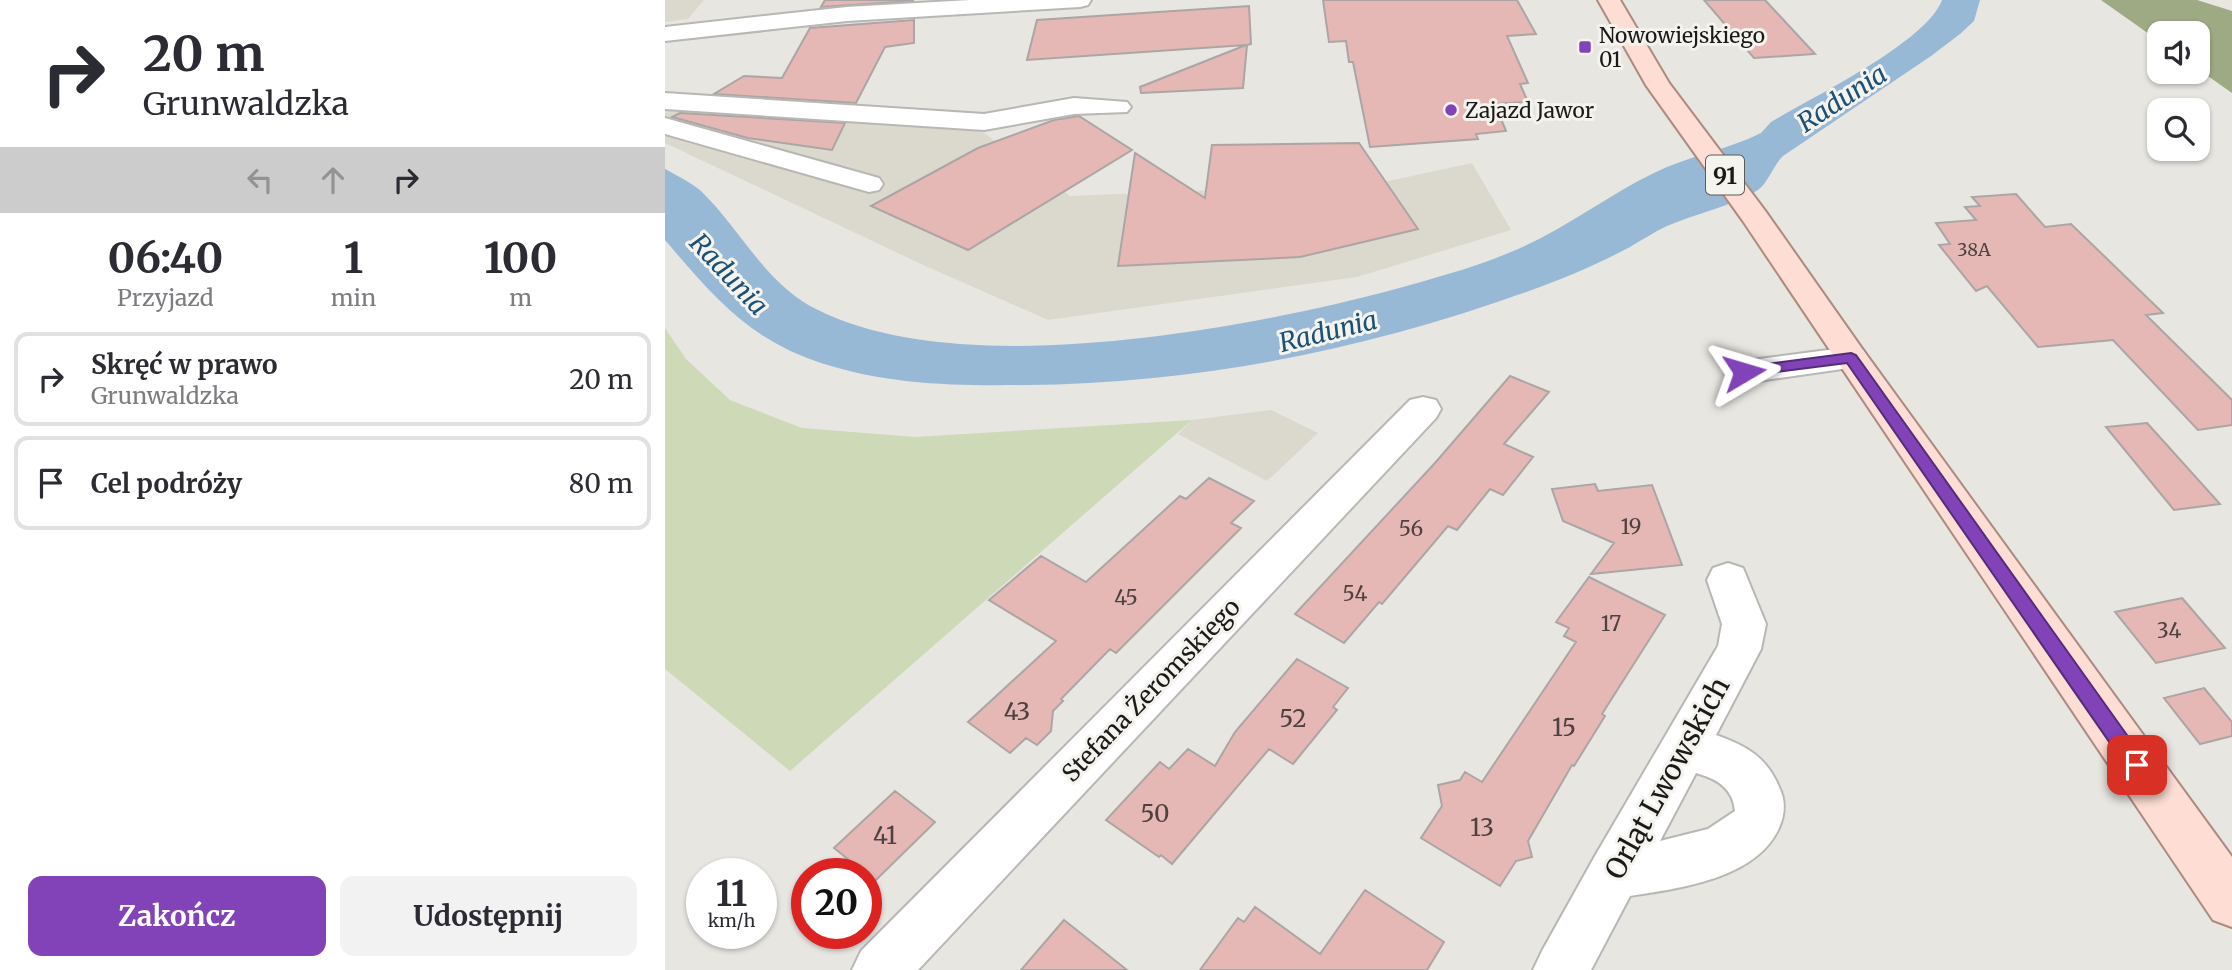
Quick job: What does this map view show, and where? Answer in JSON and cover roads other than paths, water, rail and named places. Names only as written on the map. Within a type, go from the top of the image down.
[{"type":"main road","name":"91","points":[[1609,0],[1658,85],[1756,218],[1851,358],[2232,901]]},
{"type":"street","points":[[665,34],[851,7],[1080,0]]},
{"type":"street","points":[[699,29],[710,8]]},
{"type":"street","points":[[665,101],[984,122],[1061,108],[1118,107]]},
{"type":"street","points":[[665,125],[869,184]]},
{"type":"street","points":[[1744,372],[1851,358]]},
{"type":"street","name":"Stefana Żeromskiego","points":[[880,970],[1423,409]]},
{"type":"street","name":"Orląt Lwowskich","points":[[1561,970],[1739,649],[1744,624],[1728,580]]},
{"type":"street","points":[[1613,874],[1712,854],[1742,840],[1758,822],[1762,806],[1755,784],[1733,764],[1684,748]]},
{"type":"water","name":"Radunia","points":[[1942,0],[1980,0],[1974,21],[1931,56],[1783,156],[1762,187],[1747,196],[1667,226],[1605,259],[1529,291],[1406,330],[1282,359],[1219,370],[1091,383],[974,385],[923,383],[872,376],[821,363],[773,342],[734,314],[716,297],[665,240],[665,169],[701,191],[755,256],[799,299],[818,310],[878,331],[947,343],[1023,346],[1102,342],[1182,333],[1259,320],[1392,290],[1456,272],[1518,249],[1654,173],[1761,133],[1771,122],[1892,51],[1932,16]]},
{"type":"place","name":"Nowowiejskiego 01","points":[[1585,47]]},
{"type":"place","name":"Zajazd Jawor","points":[[1451,110]]}]
